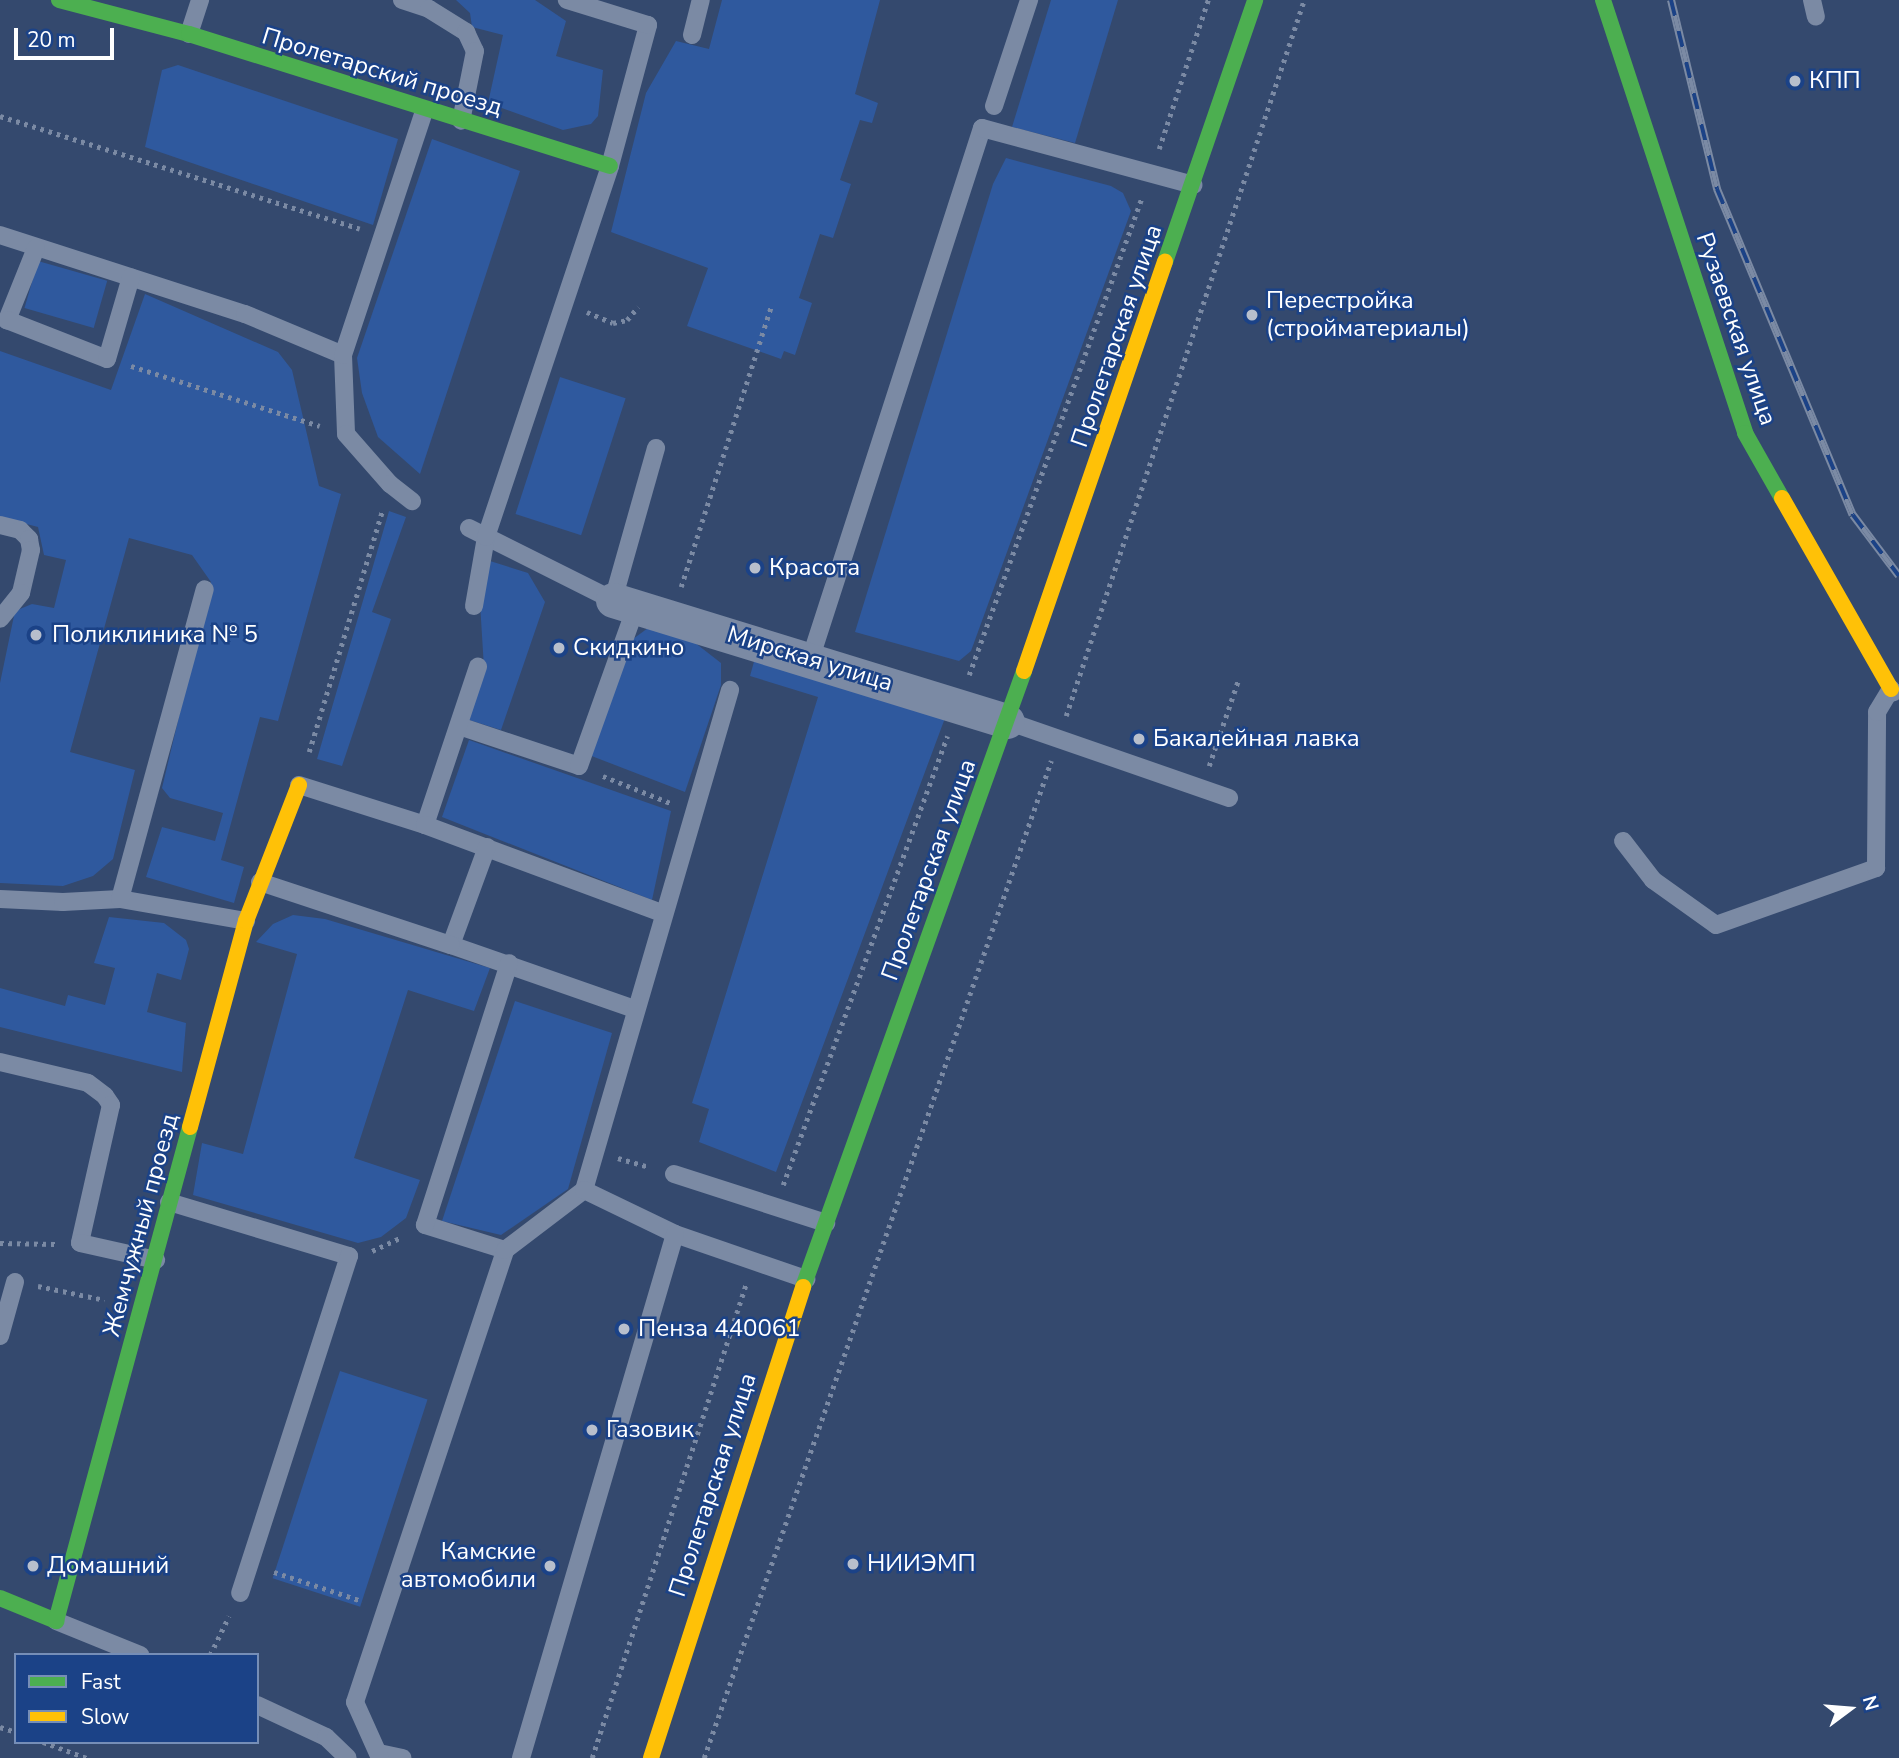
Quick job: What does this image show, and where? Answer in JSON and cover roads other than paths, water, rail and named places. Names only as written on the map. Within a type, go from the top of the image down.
[{"type":"street","name":"Пролетарский проезд","points":[[59,0],[189,34],[424,111],[610,166]]},
{"type":"street","name":"Пролетарская улица","points":[[651,1758],[806,1279],[1007,721],[1255,0]]},
{"type":"street","name":"Рузаевская улица","points":[[1604,0],[1745,433],[1895,695]]},
{"type":"street","name":"Мирская улица","points":[[624,603],[1007,721]]},
{"type":"street","name":"Жемчужный проезд","points":[[56,1621],[144,1308],[169,1202],[246,921],[299,785]]},
{"type":"street","points":[[0,1598],[56,1621]]},
{"type":"lane","points":[[189,34],[200,0]]},
{"type":"lane","points":[[402,0],[429,9],[466,32],[475,51],[461,121]]},
{"type":"lane","points":[[474,606],[486,537],[610,166],[648,25],[567,0]]},
{"type":"lane","points":[[692,34],[701,0]]},
{"type":"lane","points":[[994,106],[1029,0]]},
{"type":"lane","points":[[412,501],[390,484],[346,433],[343,355],[424,111]]},
{"type":"lane","points":[[810,660],[982,128],[1193,185]]},
{"type":"lane","points":[[0,235],[245,314],[343,355]]},
{"type":"lane","points":[[36,248],[7,320],[107,359],[131,277]]},
{"type":"lane","points":[[459,726],[579,766],[624,603],[656,448]]},
{"type":"lane","points":[[0,524],[20,530],[29,539],[31,550],[21,593],[0,619]]},
{"type":"lane","points":[[469,528],[624,603]]},
{"type":"lane","points":[[120,899],[205,589]]},
{"type":"lane","points":[[425,825],[478,667]]},
{"type":"lane","points":[[402,1758],[380,1756],[355,1702],[383,1607],[505,1250],[584,1190],[662,913],[730,690]]},
{"type":"lane","points":[[1623,841],[1653,880],[1716,925],[1876,868],[1877,712],[1895,695]]},
{"type":"lane","points":[[1007,721],[1058,741],[1229,798]]},
{"type":"lane","points":[[299,785],[487,846],[662,913]]},
{"type":"lane","points":[[451,945],[487,846]]},
{"type":"lane","points":[[260,882],[509,962],[635,1009]]},
{"type":"lane","points":[[0,899],[120,899],[246,921]]},
{"type":"lane","points":[[505,1250],[425,1225],[509,962]]},
{"type":"lane","points":[[0,1062],[88,1083],[111,1105],[80,1243],[156,1260]]},
{"type":"lane","points":[[674,1174],[826,1223]]},
{"type":"lane","points":[[584,1190],[675,1234],[806,1279]]},
{"type":"lane","points":[[169,1202],[349,1256],[240,1593]]},
{"type":"lane","points":[[521,1758],[675,1234]]},
{"type":"lane","points":[[0,1336],[15,1282]]},
{"type":"lane","points":[[56,1621],[135,1653]]},
{"type":"lane","points":[[259,1706],[326,1737],[348,1758]]},
{"type":"railway","points":[[1671,0],[1717,189],[1853,515],[1899,576]]},
{"type":"place","name":"КПП","points":[[1795,81]]},
{"type":"place","name":"Перестройка (стройматериалы)","points":[[1252,315]]},
{"type":"place","name":"Красота","points":[[755,568]]},
{"type":"place","name":"Поликлиника № 5","points":[[36,635]]},
{"type":"place","name":"Скидкино","points":[[559,648]]},
{"type":"place","name":"Бакалейная лавка","points":[[1139,739]]},
{"type":"place","name":"Пенза 440061","points":[[624,1329]]},
{"type":"place","name":"Газовик","points":[[592,1430]]},
{"type":"place","name":"НИИЭМП","points":[[853,1564]]},
{"type":"place","name":"Домашний","points":[[33,1566]]},
{"type":"place","name":"Камские автомобили","points":[[550,1566]]}]
